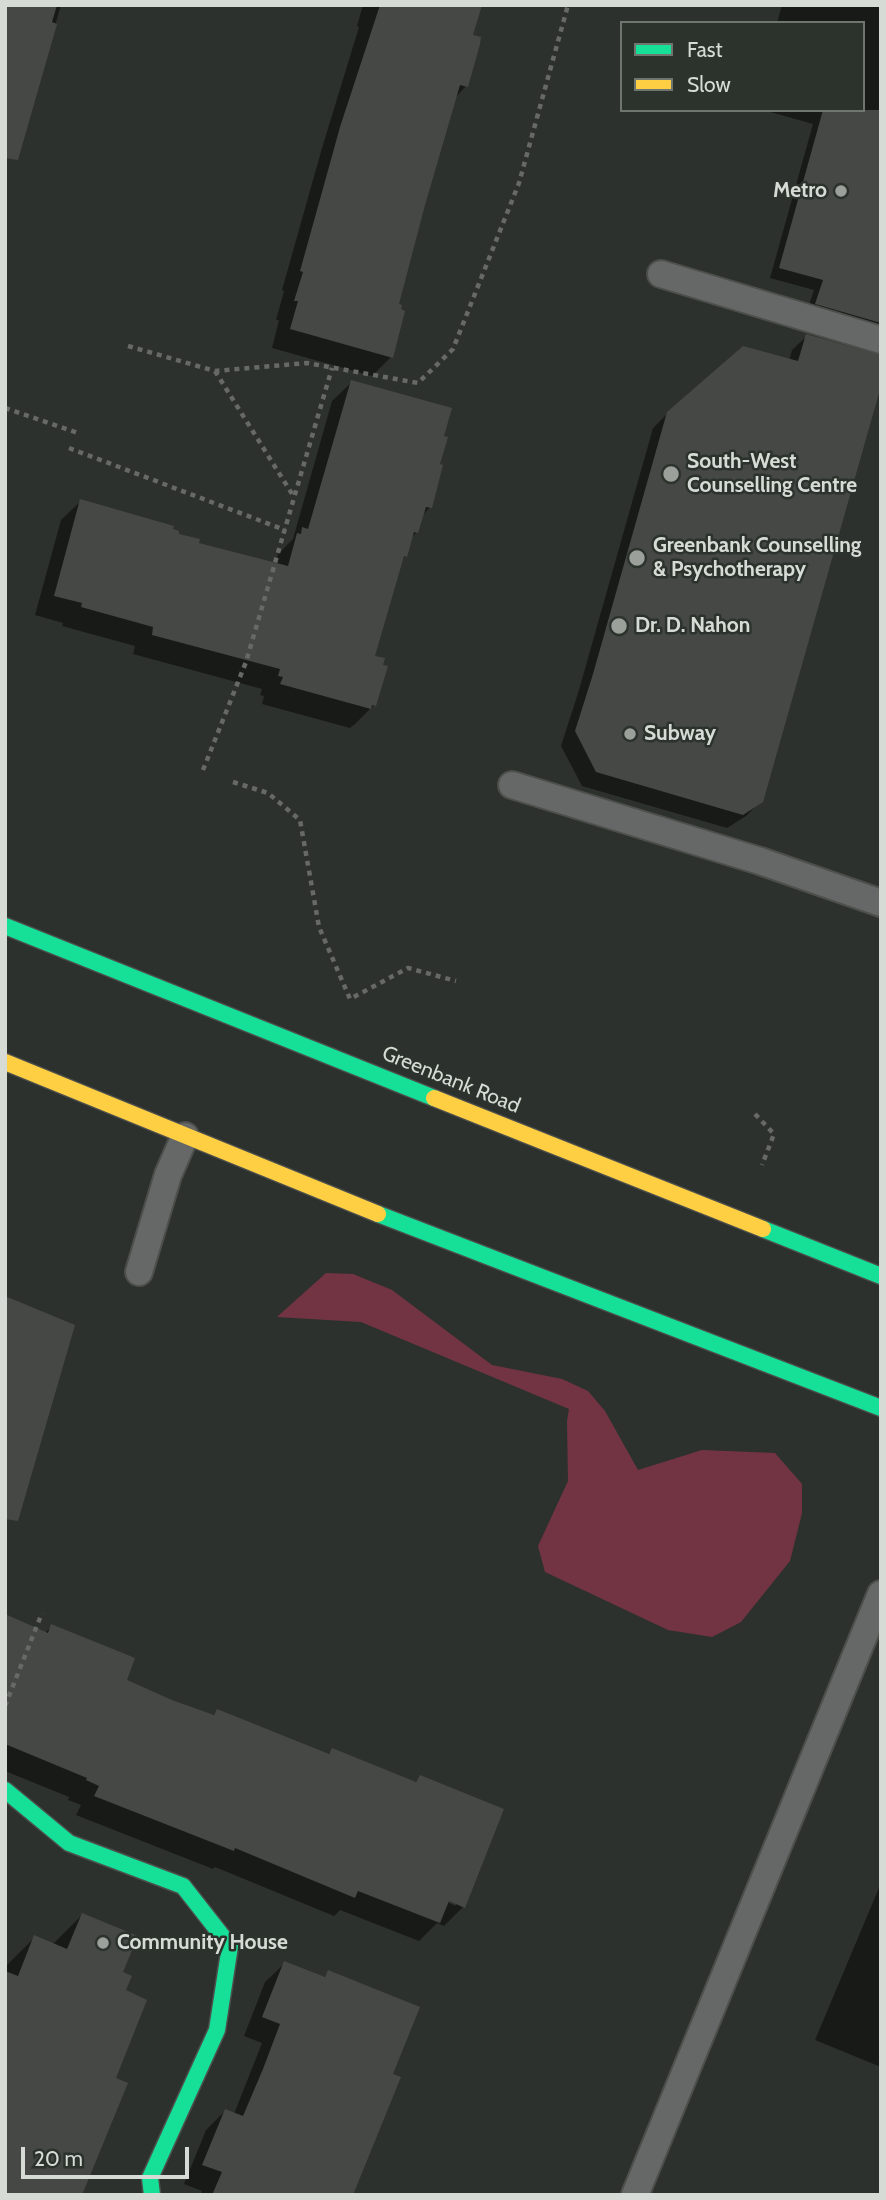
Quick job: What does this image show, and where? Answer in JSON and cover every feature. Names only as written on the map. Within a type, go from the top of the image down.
[{"type":"main road","name":"Greenbank Road","points":[[5,926],[881,1276]]},
{"type":"main road","points":[[5,1062],[321,1192],[881,1408]]},
{"type":"main road","points":[[5,1790],[69,1843],[183,1886],[230,1946],[217,2030],[150,2178],[152,2195]]},
{"type":"lane","points":[[661,274],[881,340]]},
{"type":"lane","points":[[512,785],[760,861],[881,903]]},
{"type":"lane","points":[[139,1272],[169,1175],[185,1136]]},
{"type":"lane","points":[[635,2195],[881,1594]]},
{"type":"path","points":[[128,346],[215,371],[307,363],[418,383],[453,349],[519,183],[568,5]]},
{"type":"path","points":[[203,770],[246,662],[332,368]]},
{"type":"path","points":[[215,371],[294,498]]},
{"type":"path","points":[[5,408],[78,433]]},
{"type":"path","points":[[69,448],[285,530]]},
{"type":"path","points":[[233,782],[268,793],[300,820],[319,927],[350,999],[408,968],[456,981]]},
{"type":"path","points":[[755,1114],[774,1133],[762,1166]]},
{"type":"path","points":[[5,1706],[42,1613]]},
{"type":"shaded area","points":[[326,1273],[353,1274],[392,1290],[492,1365],[562,1379],[588,1391],[605,1411],[638,1470],[702,1450],[775,1453],[802,1484],[802,1513],[790,1561],[741,1622],[712,1637],[668,1630],[545,1572],[538,1546],[568,1481],[569,1409],[361,1322],[277,1317]]},
{"type":"building","points":[[5,5],[57,5],[52,22],[57,24],[18,160],[5,158]]},
{"type":"building","points":[[380,5],[482,5],[473,35],[481,37],[480,44],[468,87],[460,85],[425,205],[399,304],[405,311],[393,358],[290,329],[298,301],[294,301],[303,272],[300,271],[340,127]]},
{"type":"building","name":"Metro","points":[[881,110],[881,323],[815,304],[823,280],[779,268],[822,112]]},
{"type":"building","points":[[806,334],[881,355],[881,386],[763,802],[743,815],[596,772],[575,731],[667,412],[743,346],[798,361]]},
{"type":"building","points":[[351,380],[452,408],[444,436],[448,437],[440,464],[443,465],[432,508],[426,507],[418,533],[414,532],[407,557],[404,556],[375,656],[385,658],[383,665],[388,666],[376,706],[372,705],[371,709],[280,684],[283,677],[278,676],[280,669],[152,635],[153,627],[81,607],[82,603],[54,596],[80,499],[174,526],[173,529],[179,531],[179,534],[200,539],[199,543],[288,566],[297,533],[301,534],[302,527],[308,529]]},
{"type":"building","points":[[5,1296],[75,1325],[18,1521],[5,1519]]},
{"type":"building","points":[[5,1614],[48,1633],[51,1624],[135,1658],[127,1680],[172,1700],[214,1715],[217,1709],[329,1754],[332,1748],[416,1782],[420,1775],[504,1809],[465,1908],[449,1901],[440,1923],[358,1891],[355,1898],[235,1848],[234,1851],[94,1796],[99,1786],[86,1780],[87,1778],[5,1744]]},
{"type":"building","points":[[82,1913],[138,1936],[123,1972],[132,1976],[126,1990],[147,2000],[116,2078],[128,2083],[82,2195],[5,2195],[5,1971],[18,1976],[34,1935],[67,1949]]},
{"type":"building","points":[[284,1961],[325,1977],[328,1970],[420,2007],[393,2074],[401,2077],[353,2195],[212,2195],[222,2172],[202,2165],[225,2109],[243,2116],[263,2069],[280,2024],[262,2017]]},
{"type":"traffic: fast","points":[[5,926],[434,1098]]},
{"type":"traffic: fast","points":[[378,1214],[881,1408]]},
{"type":"traffic: fast","points":[[763,1229],[881,1276]]},
{"type":"traffic: fast","points":[[5,1790],[69,1843],[183,1886],[230,1946],[217,2030],[150,2178],[152,2195]]},
{"type":"traffic: slow","points":[[5,1062],[378,1214]]},
{"type":"traffic: slow","points":[[434,1098],[763,1229]]},
{"type":"place","name":"Metro","points":[[841,191]]},
{"type":"place","name":"South-West Counselling Centre","points":[[671,474]]},
{"type":"place","name":"Greenbank Counselling & Psychotherapy","points":[[637,558]]},
{"type":"place","name":"Dr. D. Nahon","points":[[619,626]]},
{"type":"place","name":"Subway","points":[[630,734]]},
{"type":"place","name":"Community House","points":[[103,1943]]}]
